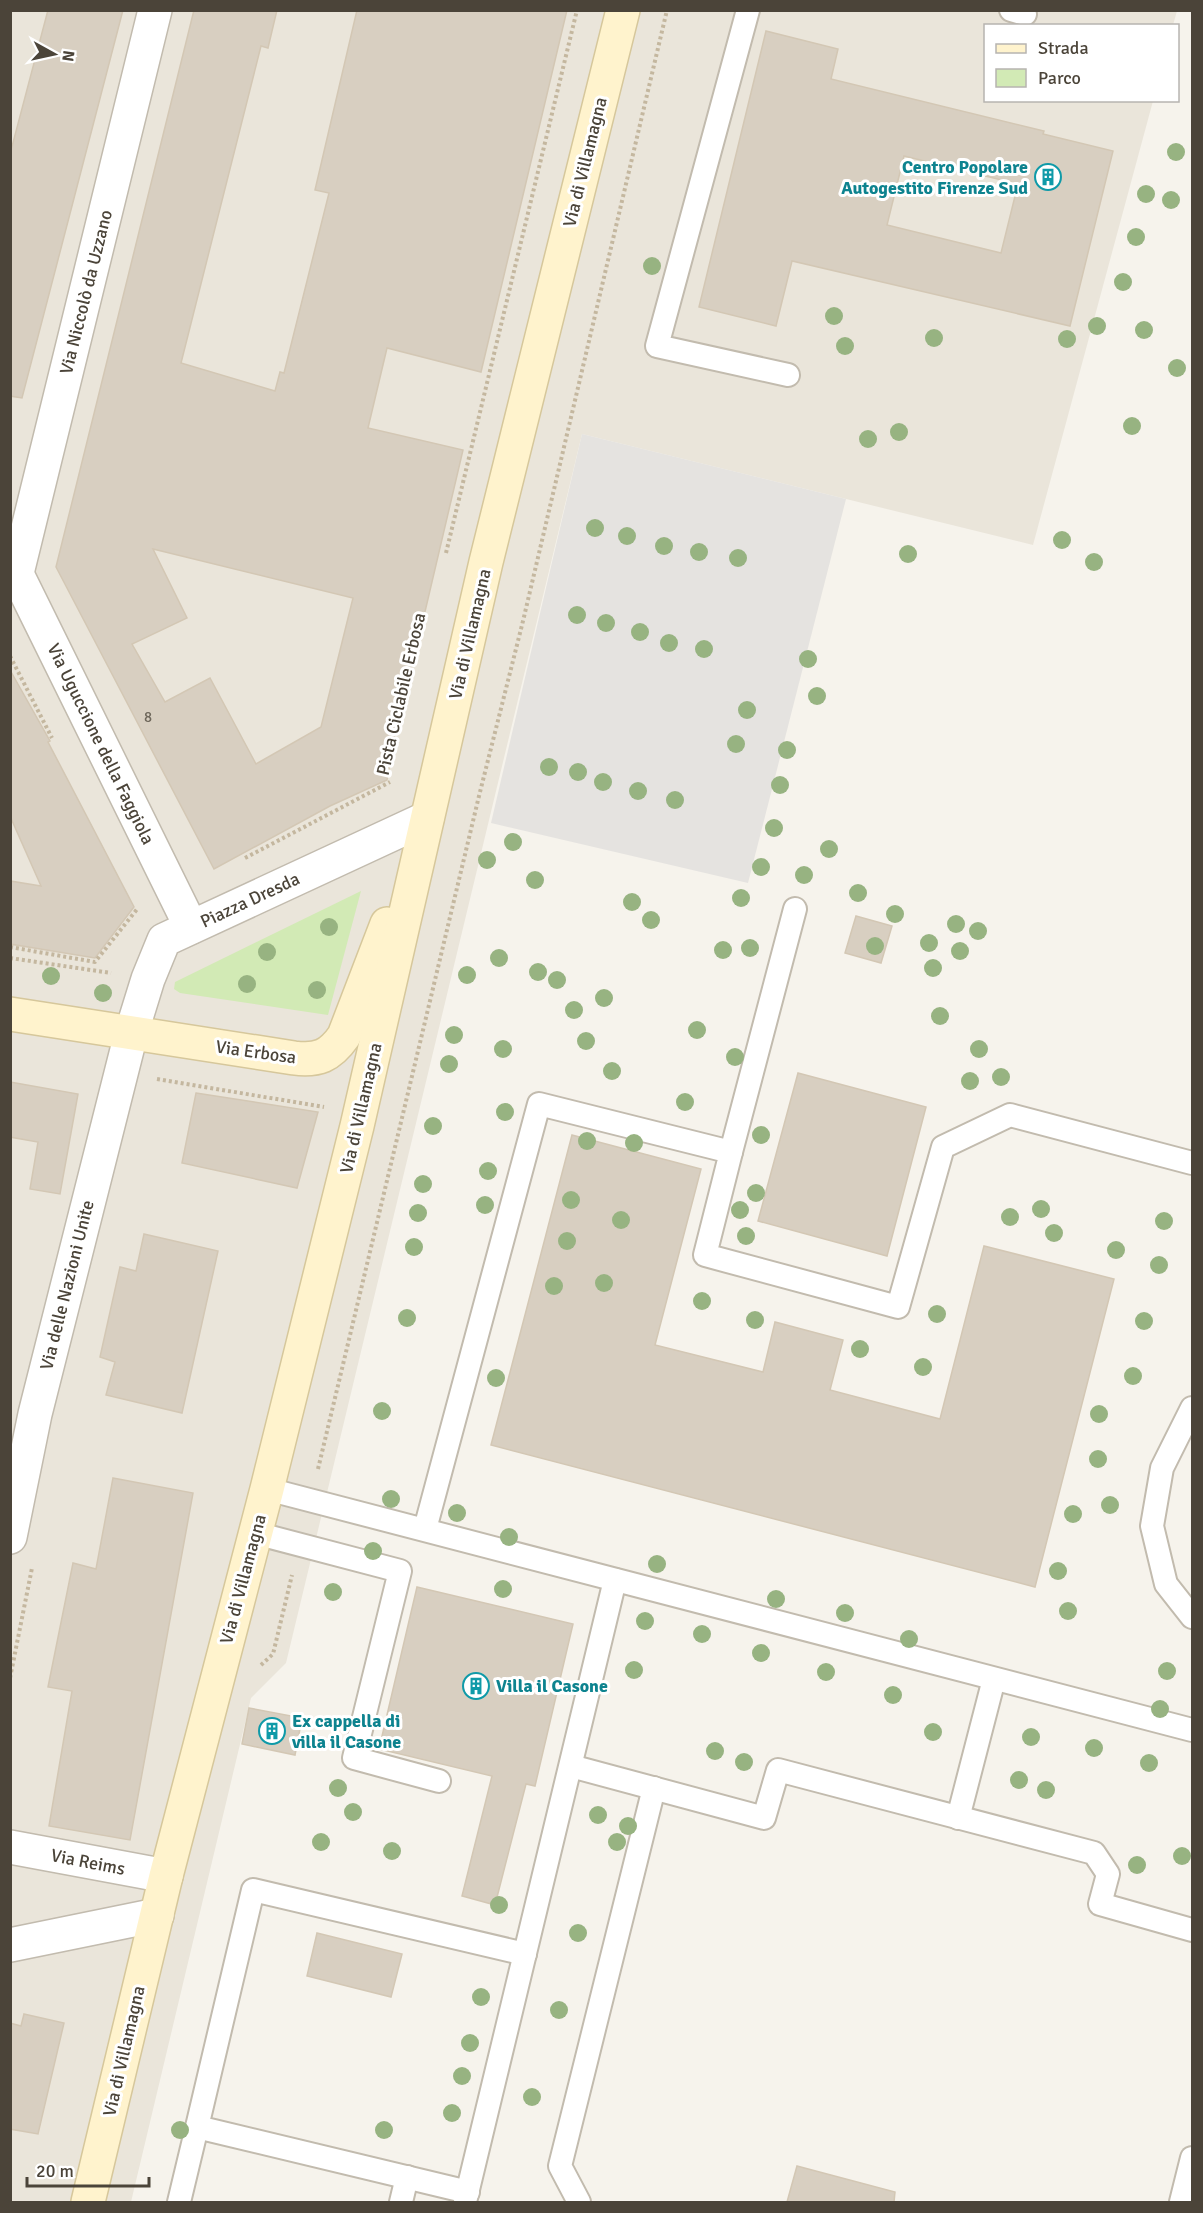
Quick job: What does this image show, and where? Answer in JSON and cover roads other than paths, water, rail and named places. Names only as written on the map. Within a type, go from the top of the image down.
[{"type":"main road","name":"Via di Villamagna","points":[[88,2202],[166,1876],[267,1489],[357,1126],[480,590],[623,10]]},
{"type":"main road","name":"Via Erbosa","points":[[10,1014],[304,1060],[316,1059],[334,1049],[346,1031],[426,824]]},
{"type":"street","name":"Via Niccolò da Uzzano","points":[[14,566],[155,10]]},
{"type":"street","name":"Via Uguccione della Faggiola","points":[[14,566],[191,927]]},
{"type":"street","name":"Piazza Dresda","points":[[131,1034],[148,979],[164,940],[426,824]]},
{"type":"street","name":"Via delle Nazioni Unite","points":[[10,1537],[34,1414],[131,1034]]},
{"type":"street","name":"Via Reims","points":[[10,1847],[166,1876]]},
{"type":"street","points":[[10,1945],[157,1915]]},
{"type":"lane","points":[[748,10],[657,346],[788,375]]},
{"type":"lane","points":[[795,909],[705,1255],[898,1307],[943,1147],[1010,1115],[1192,1163]]},
{"type":"lane","points":[[425,1529],[539,1104],[731,1152]]},
{"type":"lane","points":[[1192,1408],[1162,1467],[1152,1526],[1167,1584],[1192,1617]]},
{"type":"lane","points":[[267,1489],[1192,1730]]},
{"type":"lane","points":[[255,1533],[400,1571],[354,1758],[439,1781]]},
{"type":"lane","points":[[196,2127],[407,2177],[467,2197],[615,1580]]},
{"type":"lane","points":[[958,1818],[994,1679]]},
{"type":"lane","points":[[570,1766],[764,1818],[778,1770],[1094,1853],[1108,1874],[1100,1904],[1192,1930]]},
{"type":"lane","points":[[579,2202],[560,2166],[654,1788]]},
{"type":"lane","points":[[179,2202],[253,1890],[525,1954]]},
{"type":"lane","points":[[1181,2202],[1192,2158]]},
{"type":"lane","points":[[401,2202],[407,2177]]},
{"type":"place","name":"Centro Popolare Autogestito Firenze Sud","points":[[1048,177]]},
{"type":"place","name":"Villa il Casone","points":[[476,1686]]},
{"type":"place","name":"Ex cappella di villa il Casone","points":[[272,1731]]}]
